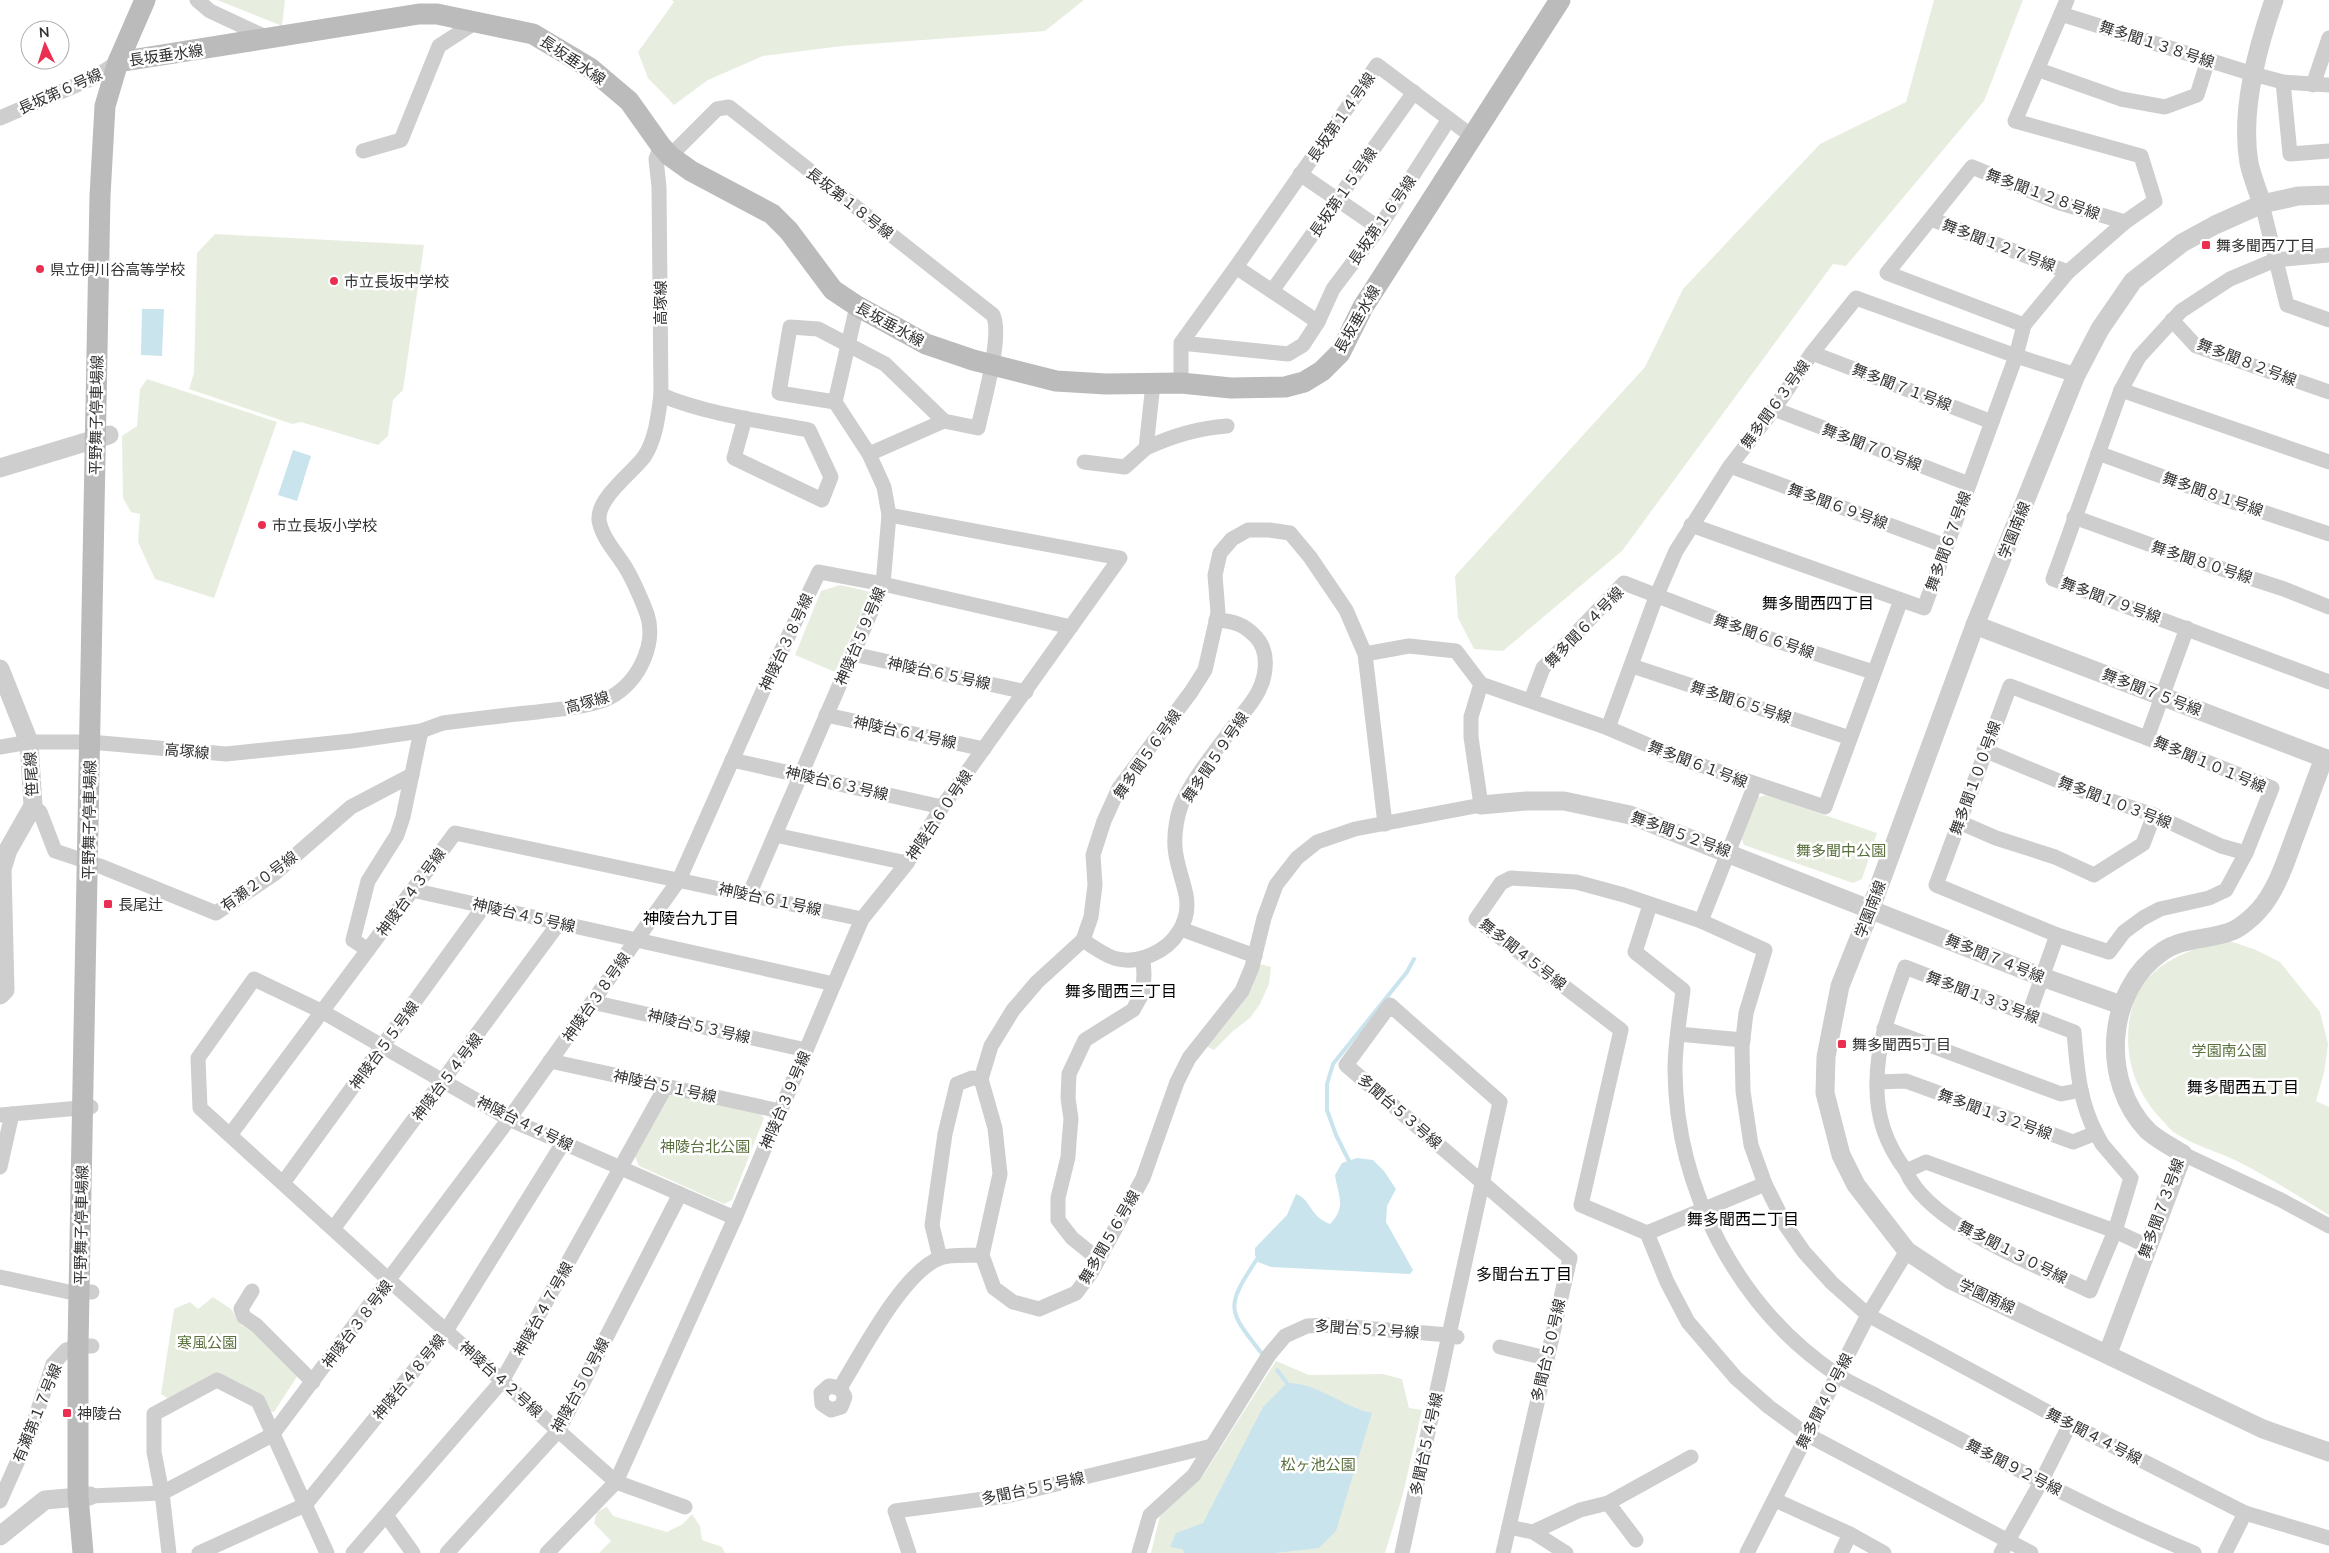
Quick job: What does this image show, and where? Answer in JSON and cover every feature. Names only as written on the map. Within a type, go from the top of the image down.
[{"type":"main road","name":"平野舞子停車場線","points":[[83,1553],[88,1108],[102,438],[112,196],[110,87],[118,62],[145,0]]},
{"type":"main road","name":"長坂垂水線","points":[[118,62],[419,14],[437,14],[533,34],[590,68],[629,101],[666,151],[691,172],[772,214],[789,231],[833,290],[857,306],[926,344],[992,365],[1056,381],[1106,384],[1181,383],[1231,388],[1285,387],[1304,382],[1322,371],[1340,353],[1363,307],[1560,0]]},
{"type":"main road","name":"平野舞子停車場線","points":[[84,1496],[95,1553]]},
{"type":"street","points":[[197,0],[210,11],[270,39]]},
{"type":"street","points":[[2274,0],[2265,27],[2247,101],[2249,163],[2262,204],[2287,305],[2329,320]]},
{"type":"street","points":[[2024,324],[2068,272],[2125,222],[2155,201],[2141,156],[2015,121],[2064,7]]},
{"type":"street","name":"舞多聞１３８号線","points":[[2064,7],[2208,60],[2253,74],[2283,82],[2329,85]]},
{"type":"street","points":[[362,152],[401,140],[439,46],[476,22]]},
{"type":"street","points":[[2313,84],[2329,38]]},
{"type":"street","points":[[2038,70],[2122,99],[2165,106],[2197,96],[2208,60]]},
{"type":"street","name":"長坂第６号線","points":[[0,118],[95,77],[118,62]]},
{"type":"street","name":"長坂第１４号線","points":[[1181,343],[1377,65],[1472,137]]},
{"type":"street","points":[[2283,82],[2290,154],[2329,151]]},
{"type":"street","name":"長坂第１５号線","points":[[1272,291],[1414,92]]},
{"type":"street","name":"長坂第１８号線","points":[[666,151],[717,109],[729,107],[993,315],[997,324],[992,365],[978,428],[944,421]]},
{"type":"street","name":"長坂第１６号線","points":[[1181,343],[1288,354],[1303,345],[1318,322],[1333,289],[1379,228],[1449,119]]},
{"type":"street","name":"高塚線","points":[[0,747],[29,742],[96,743],[226,754],[352,741],[422,730],[443,723],[582,707],[605,700],[620,692],[645,660],[651,639],[648,615],[627,570],[610,545],[599,520],[602,508],[613,490],[644,456],[657,427],[662,396],[659,187],[656,159],[666,151]]},
{"type":"street","name":"舞多聞１２８号線","points":[[2024,324],[1887,273],[1972,167],[2060,203],[2125,222]]},
{"type":"street","points":[[1300,174],[1379,228]]},
{"type":"street","name":"学園南線","points":[[2329,195],[2298,196],[2262,204],[2215,225],[2182,243],[2133,281],[2100,329],[2076,375],[1975,625],[1871,908],[1840,986],[1826,1057],[1825,1093],[1841,1155],[1856,1185],[1906,1251],[1951,1280],[2263,1429],[2329,1452]]},
{"type":"street","name":"舞多聞１２７号線","points":[[1931,218],[2068,272]]},
{"type":"street","name":"舞多聞７９号線","points":[[2329,255],[2276,260],[2230,279],[2181,311],[2139,357],[2121,390],[2053,579],[2329,682]]},
{"type":"street","points":[[1236,266],[1318,322]]},
{"type":"street","name":"舞多聞６３号線","points":[[1608,728],[1656,597],[1676,551],[1730,466],[1774,409],[1812,353],[1856,298],[2016,356],[2076,375]]},
{"type":"street","points":[[857,306],[849,346],[835,402],[780,393],[790,327],[818,329],[849,346],[885,364],[944,421],[869,454]]},
{"type":"street","name":"舞多聞８２号線","points":[[2172,320],[2196,346],[2329,392]]},
{"type":"street","name":"舞多聞６７号線","points":[[1691,525],[1924,608],[2016,356],[2024,324]]},
{"type":"street","points":[[1181,343],[1181,383]]},
{"type":"street","name":"舞多聞７１号線","points":[[1812,353],[1992,422]]},
{"type":"street","points":[[1146,448],[1153,384]]},
{"type":"street","points":[[2121,390],[2329,462]]},
{"type":"street","points":[[662,396],[745,418],[809,430],[831,477],[822,500],[732,465],[745,418]]},
{"type":"street","name":"神陵台５９号線","points":[[749,895],[883,584],[889,515],[884,487],[869,454],[835,402]]},
{"type":"street","name":"舞多聞７０号線","points":[[1774,409],[1969,484]]},
{"type":"street","points":[[1084,462],[1125,467],[1146,448],[1171,436],[1213,426],[1227,426]]},
{"type":"street","points":[[0,468],[102,438]]},
{"type":"street","name":"舞多聞８１号線","points":[[2098,453],[2221,498],[2329,534]]},
{"type":"street","name":"舞多聞６９号線","points":[[1730,466],[1946,546]]},
{"type":"street","points":[[889,515],[1120,558],[1072,627]]},
{"type":"street","name":"舞多聞８０号線","points":[[2074,517],[2176,554],[2284,589],[2329,607]]},
{"type":"street","name":"舞多聞５６号線","points":[[981,1079],[991,1046],[1013,1010],[1037,982],[1083,940],[1091,916],[1095,885],[1093,855],[1104,821],[1119,788],[1191,692],[1204,670],[1218,613],[1215,575],[1220,553],[1232,539],[1248,530],[1290,534],[1310,557],[1346,610],[1365,654],[1386,824]]},
{"type":"street","name":"神陵台３８号線","points":[[84,1496],[162,1493],[272,1435],[390,1281],[509,1119],[679,880],[819,572],[883,584],[1072,627]]},
{"type":"street","name":"舞多聞６４号線","points":[[1530,700],[1543,668],[1624,584],[1656,597]]},
{"type":"street","name":"舞多聞６６号線","points":[[1656,597],[1764,637],[1873,672]]},
{"type":"street","name":"舞多聞６１号線","points":[[1480,684],[1608,728],[1676,757],[1825,807],[1901,600]]},
{"type":"street","name":"舞多聞５９号線","points":[[1083,940],[1110,957],[1125,962],[1161,951],[1173,941],[1181,929],[1187,909],[1186,894],[1175,846],[1176,826],[1182,803],[1259,691],[1266,660],[1260,642],[1242,625],[1232,621],[1216,620]]},
{"type":"street","name":"舞多聞７５号線","points":[[1975,625],[2327,754]]},
{"type":"street","name":"神陵台６０号線","points":[[834,984],[862,919],[907,863],[942,808],[1072,627]]},
{"type":"street","points":[[2147,738],[2186,628]]},
{"type":"street","points":[[1365,654],[1409,646],[1456,651],[1480,684],[1471,717],[1471,736],[1481,805]]},
{"type":"street","name":"神陵台６５号線","points":[[853,654],[1026,692]]},
{"type":"street","name":"舞多聞６５号線","points":[[1632,666],[1850,738]]},
{"type":"street","name":"笹尾線","points":[[0,669],[29,742],[33,806],[8,850],[2,869],[1,892],[5,990],[0,995]]},
{"type":"street","name":"舞多聞１００号線","points":[[2058,935],[1936,885],[1984,750],[2010,686],[2147,738]]},
{"type":"street","name":"神陵台６４号線","points":[[826,715],[984,749]]},
{"type":"street","points":[[368,950],[353,940],[368,880],[397,834],[422,730]]},
{"type":"street","name":"舞多聞１０１号線","points":[[2058,935],[2109,952],[2124,932],[2142,918],[2160,909],[2208,898],[2226,890],[2246,853],[2272,788],[2147,738]]},
{"type":"street","name":"舞多聞１０３号線","points":[[1984,750],[2084,792],[2154,815],[2221,846],[2246,853]]},
{"type":"street","name":"舞多聞７３号線","points":[[2108,1354],[2183,1154],[2148,1131],[2127,1101],[2117,1072],[2115,1027],[2121,1005],[2142,971],[2164,950],[2198,938],[2233,931],[2259,910],[2281,874],[2327,754]]},
{"type":"street","name":"神陵台６３号線","points":[[732,760],[801,774],[942,808]]},
{"type":"street","name":"有瀬２０号線","points":[[33,806],[40,812],[54,851],[216,913],[274,874],[351,807],[412,775]]},
{"type":"street","points":[[1702,921],[1755,785]]},
{"type":"street","name":"舞多聞５２号線","points":[[1481,805],[1526,801],[1564,801],[1630,815],[1871,908]]},
{"type":"street","name":"舞多聞５６号線","points":[[982,1255],[994,1288],[1013,1302],[1039,1309],[1076,1293],[1098,1259],[1143,1178],[1181,1074],[1190,1058],[1242,991],[1255,956],[1264,918],[1276,885],[1297,858],[1317,842],[1355,829],[1481,805]]},
{"type":"street","points":[[1959,822],[1996,838],[2056,857],[2094,875],[2143,844],[2154,815]]},
{"type":"street","name":"神陵台４３号線","points":[[230,1135],[455,833],[679,880]]},
{"type":"street","points":[[775,835],[907,863]]},
{"type":"street","name":"舞多聞４５号線","points":[[1647,1233],[1581,1205],[1621,1030],[1476,919],[1501,883],[1512,878],[1576,882],[1624,895],[1702,921],[1765,950],[1746,1013],[1743,1040],[1743,1091],[1751,1145],[1766,1184],[1786,1226],[1804,1252],[1832,1283],[1868,1315]]},
{"type":"street","name":"神陵台６１号線","points":[[679,880],[862,919]]},
{"type":"street","name":"神陵台４５号線","points":[[412,890],[636,941]]},
{"type":"street","name":"舞多聞９２号線","points":[[1650,904],[1635,952],[1683,990],[1675,1070],[1680,1129],[1703,1209],[1730,1262],[1761,1305],[1791,1338],[1837,1375],[2041,1482],[2154,1537],[2194,1553]]},
{"type":"street","name":"神陵台５５号線","points":[[283,1183],[484,906]]},
{"type":"street","name":"舞多聞７４号線","points":[[1871,908],[2042,977],[2121,1005]]},
{"type":"street","name":"神陵台５４号線","points":[[333,1229],[559,924]]},
{"type":"street","points":[[1181,929],[1255,956]]},
{"type":"street","points":[[2029,1014],[2058,935]]},
{"type":"street","points":[[636,941],[834,984]]},
{"type":"street","points":[[1098,1259],[1072,1238],[1058,1220],[1058,1198],[1070,1142],[1068,1074],[1084,1040],[1099,1030],[1117,1022],[1133,1010],[1143,992],[1144,974],[1142,958]]},
{"type":"street","name":"舞多聞１３３号線","points":[[1877,1082],[1877,1057],[1884,1028],[1905,966],[2074,1032],[2078,1078],[2089,1119],[2096,1133]]},
{"type":"street","name":"神陵台４４号線","points":[[230,1135],[200,1108],[198,1058],[254,979],[323,1012],[509,1119],[734,1218]]},
{"type":"street","name":"神陵台３９号線","points":[[547,1553],[616,1482],[734,1218],[834,984]]},
{"type":"street","name":"神陵台５３号線","points":[[592,1002],[806,1050]]},
{"type":"street","name":"多聞台５３号線","points":[[1390,1005],[1500,1102],[1484,1183],[1346,1065],[1390,1005]]},
{"type":"street","points":[[1884,1028],[2061,1094],[2081,1090]]},
{"type":"street","points":[[1678,1034],[1743,1040]]},
{"type":"street","name":"神陵台５１号線","points":[[550,1061],[780,1111]]},
{"type":"street","points":[[840,1388],[900,1291],[920,1272],[940,1258],[982,1255],[1000,1174],[995,1128],[981,1079],[972,1078],[957,1084],[945,1134],[932,1225],[940,1258]]},
{"type":"street","points":[[1877,1082],[1876,1097],[1888,1142],[1891,1150],[1906,1172],[1926,1162],[2092,1221],[2147,1246]]},
{"type":"street","name":"舞多聞１３２号線","points":[[1877,1082],[1906,1082],[2073,1142],[2096,1133]]},
{"type":"street","name":"神陵台４７号線","points":[[353,1553],[502,1381],[666,1086]]},
{"type":"street","points":[[0,1168],[6,1115],[88,1108]]},
{"type":"street","points":[[2096,1133],[2102,1144],[2131,1178],[2115,1232]]},
{"type":"street","name":"神陵台４２号線","points":[[230,1135],[390,1281],[616,1482]]},
{"type":"street","name":"神陵台４８号線","points":[[200,1553],[305,1505],[446,1331],[563,1143]]},
{"type":"street","points":[[2183,1154],[2282,1200],[2329,1226]]},
{"type":"street","name":"舞多聞１３０号線","points":[[1906,1172],[1910,1180],[1934,1208],[1966,1231],[2090,1291],[2115,1232]]},
{"type":"street","points":[[1453,1336],[1484,1183]]},
{"type":"street","name":"多聞台５０号線","points":[[1484,1183],[1570,1258],[1503,1553]]},
{"type":"street","points":[[1766,1184],[1647,1233],[1667,1282],[1688,1322],[1736,1378],[1769,1407],[1806,1434],[2004,1547],[2031,1553]]},
{"type":"street","name":"神陵台５０号線","points":[[447,1553],[558,1431],[680,1194]]},
{"type":"street","name":"舞多聞４０号線","points":[[1747,1553],[1868,1315],[1906,1251]]},
{"type":"street","points":[[0,1277],[86,1293]]},
{"type":"street","points":[[252,1291],[241,1309],[244,1317],[256,1325],[313,1382]]},
{"type":"street","name":"舞多聞４４号線","points":[[1868,1315],[2070,1424],[2245,1513],[2329,1538]]},
{"type":"street","name":"多聞台５２号線","points":[[1139,1553],[1150,1515],[1194,1475],[1269,1355],[1285,1336],[1307,1326],[1326,1325],[1453,1336]]},
{"type":"street","name":"多聞台５４号線","points":[[1402,1553],[1453,1336]]},
{"type":"street","name":"有瀬第１７号線","points":[[0,1501],[31,1431],[53,1364],[66,1350],[85,1346]]},
{"type":"street","points":[[1500,1347],[1546,1358]]},
{"type":"street","points":[[169,1553],[162,1493],[154,1452],[154,1414],[217,1380],[258,1400],[326,1553]]},
{"type":"street","points":[[2004,1547],[2041,1482],[2070,1424]]},
{"type":"street","name":"多聞台５５号線","points":[[909,1553],[894,1511],[1007,1496],[1212,1446]]},
{"type":"street","points":[[1533,1532],[1580,1510],[1608,1503],[1691,1457]]},
{"type":"street","points":[[616,1482],[686,1506]]},
{"type":"street","points":[[0,1536],[45,1500],[84,1496]]},
{"type":"street","points":[[1775,1500],[1850,1534],[1884,1553]]},
{"type":"street","points":[[1608,1503],[1636,1540]]},
{"type":"street","points":[[2225,1553],[2245,1513]]},
{"type":"street","points":[[386,1515],[413,1553]]},
{"type":"street","points":[[1510,1527],[1533,1532],[1566,1553]]},
{"type":"street","points":[[1841,1553],[1850,1534]]},
{"type":"green space","points":[[217,0],[285,0],[282,26]]},
{"type":"green space","points":[[672,0],[1084,0],[1045,31],[842,46],[763,56],[708,80],[674,105],[648,78],[638,52],[674,2]]},
{"type":"green space","points":[[1934,0],[2023,0],[1984,101],[1846,266],[1833,264],[1622,551],[1503,651],[1474,649],[1458,618],[1455,576],[1645,367],[1683,289],[1820,144],[1906,102]]},
{"type":"green space","points":[[215,234],[424,245],[403,390],[393,400],[388,436],[378,445],[301,422],[292,424],[189,389],[194,373],[197,253]]},
{"type":"green space","points":[[147,379],[277,422],[214,598],[155,579],[138,542],[140,514],[131,512],[123,498],[122,436],[137,426],[140,389]]},
{"type":"green space","points":[[840,585],[871,592],[835,672],[795,655],[821,591]]},
{"type":"green space","name":"舞多聞中公園","points":[[1766,795],[1877,833],[1862,879],[1853,883],[1744,845],[1741,838],[1756,798]]},
{"type":"green space","name":"学園南公園","points":[[2227,940],[2256,950],[2280,962],[2320,1012],[2328,1044],[2324,1073],[2316,1101],[2329,1107],[2329,1215],[2249,1167],[2175,1133],[2152,1109],[2138,1084],[2129,1056],[2128,1042],[2131,1012],[2136,996],[2144,983],[2167,962],[2196,949]]},
{"type":"green space","points":[[1260,964],[1271,967],[1269,984],[1260,1004],[1250,1018],[1233,1031],[1214,1050],[1206,1046],[1243,1002],[1252,987]]},
{"type":"green space","name":"神陵台北公園","points":[[675,1094],[759,1112],[764,1118],[732,1200],[724,1204],[639,1166],[634,1154],[665,1097]]},
{"type":"green space","name":"寒風公園","points":[[213,1297],[231,1309],[241,1325],[251,1330],[298,1375],[274,1412],[268,1411],[260,1394],[221,1374],[169,1399],[161,1394],[174,1309],[190,1302],[198,1309]]},
{"type":"green space","name":"松ヶ池公園","points":[[1276,1361],[1309,1375],[1383,1374],[1402,1379],[1409,1408],[1422,1410],[1403,1494],[1385,1553],[1151,1553],[1160,1516],[1204,1474]]},
{"type":"green space","points":[[607,1507],[613,1516],[667,1532],[683,1524],[692,1514],[700,1526],[702,1540],[722,1547],[725,1553],[599,1553],[611,1541],[594,1523],[597,1512]]},
{"type":"water","points":[[142,309],[164,309],[162,356],[141,355]]},
{"type":"water","points":[[293,450],[311,456],[297,501],[278,495]]},
{"type":"water","points":[[1357,1158],[1373,1160],[1384,1171],[1396,1189],[1387,1206],[1386,1222],[1413,1270],[1410,1274],[1271,1267],[1258,1262],[1255,1248],[1287,1215],[1296,1194],[1305,1200],[1318,1217],[1330,1224],[1340,1206],[1335,1175],[1342,1163]]},
{"type":"water","points":[[1287,1383],[1310,1387],[1351,1406],[1372,1413],[1336,1531],[1319,1548],[1275,1553],[1185,1553],[1182,1549],[1170,1547],[1176,1533],[1203,1523],[1263,1407]]},
{"type":"waterway","points":[[1349,1161],[1336,1135],[1327,1110],[1327,1084],[1333,1064],[1407,972],[1414,959]]},
{"type":"waterway","points":[[1257,1259],[1239,1289],[1234,1309],[1243,1328],[1263,1355]]},
{"type":"waterway","points":[[1277,1370],[1287,1383]]},
{"type":"place","name":"舞多聞西7丁目","points":[[2206,245]]},
{"type":"place","name":"県立伊川谷高等学校","points":[[40,269]]},
{"type":"place","name":"市立長坂中学校","points":[[334,281]]},
{"type":"place","name":"市立長坂小学校","points":[[262,525]]},
{"type":"place","name":"長尾辻","points":[[108,904]]},
{"type":"place","name":"舞多聞西5丁目","points":[[1842,1044]]},
{"type":"place","name":"神陵台","points":[[67,1413]]},
{"type":"district","name":"舞多聞西四丁目","points":[[1818,603]]},
{"type":"district","name":"神陵台九丁目","points":[[691,918]]},
{"type":"district","name":"舞多聞西三丁目","points":[[1121,991]]},
{"type":"district","name":"舞多聞西五丁目","points":[[2243,1087]]},
{"type":"district","name":"舞多聞西二丁目","points":[[1743,1219]]},
{"type":"district","name":"多聞台五丁目","points":[[1524,1274]]}]
